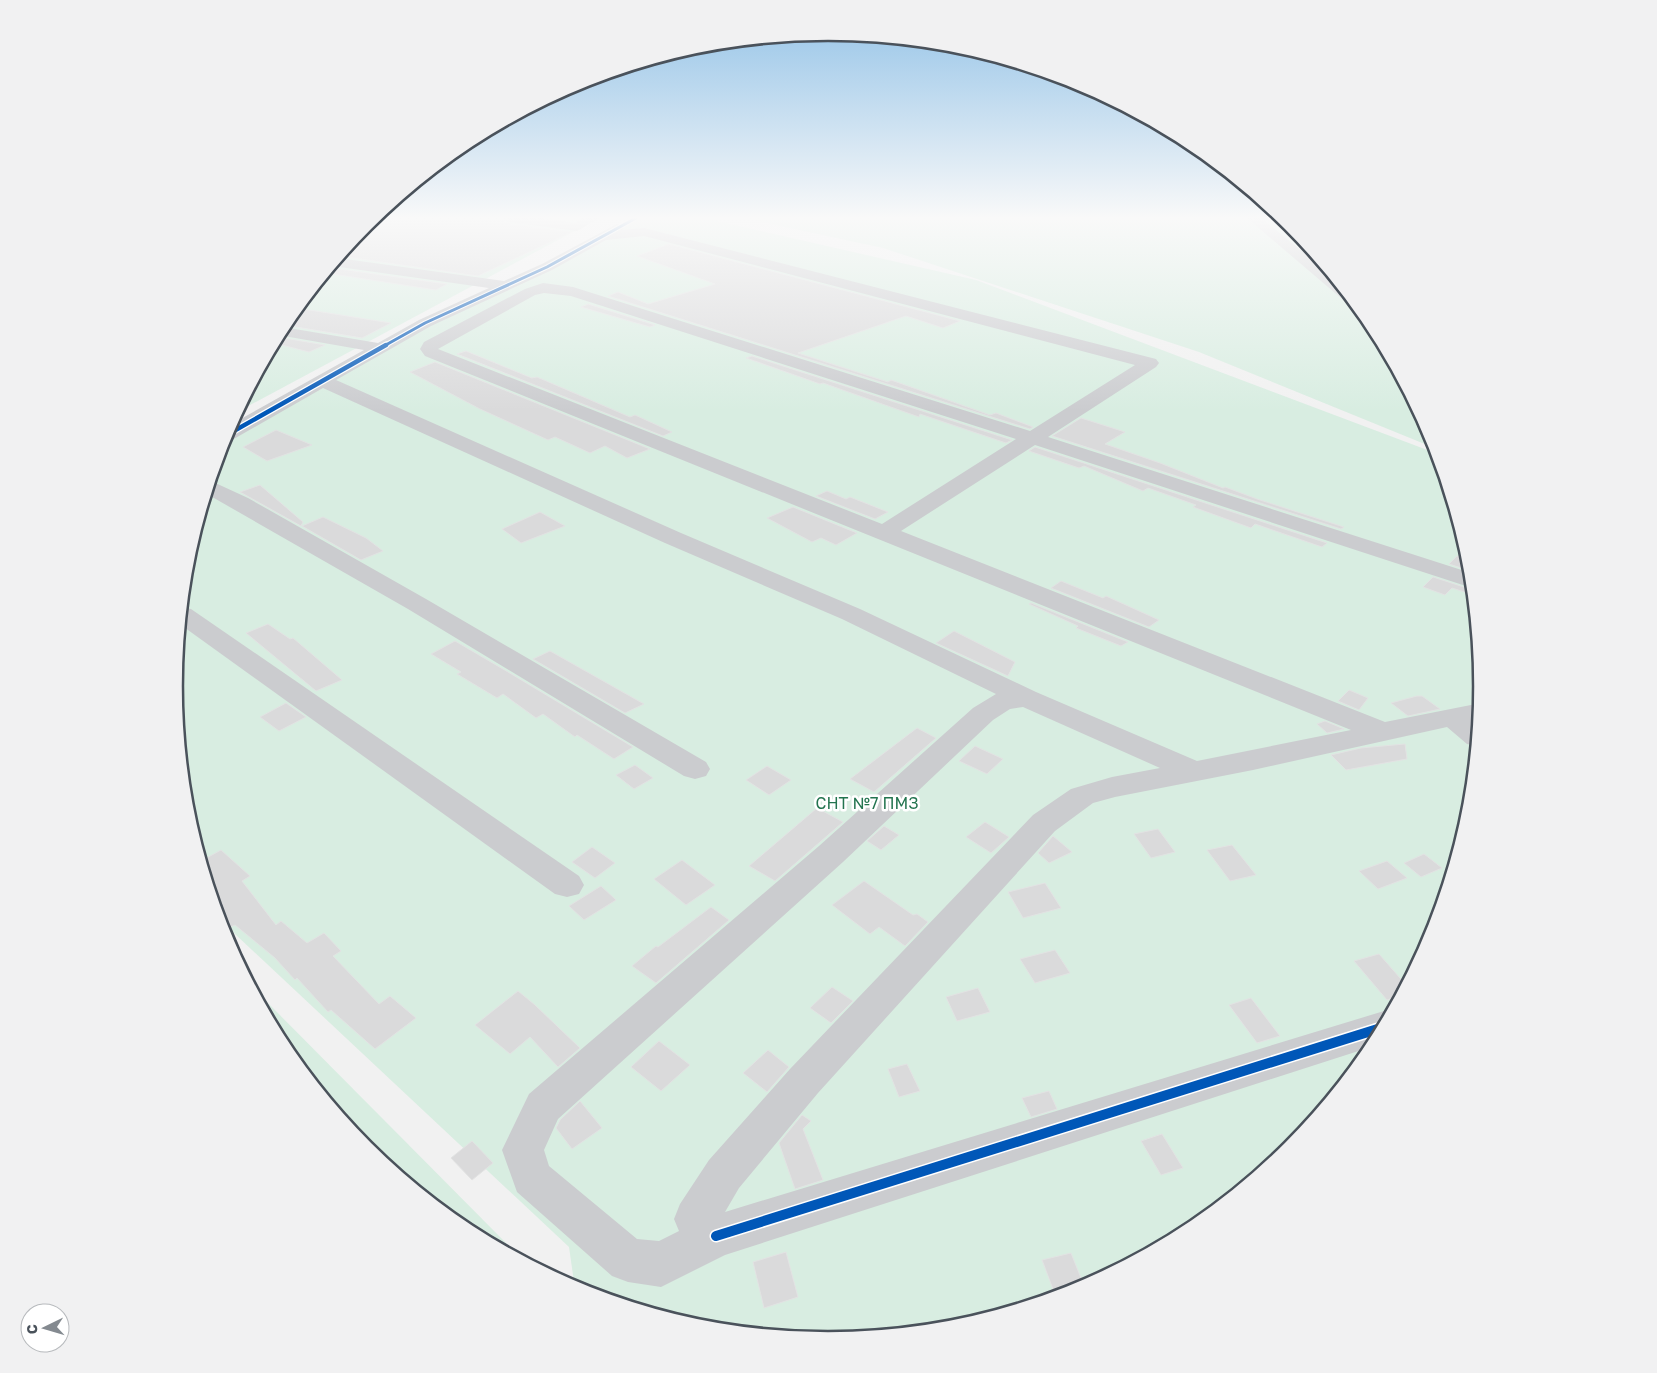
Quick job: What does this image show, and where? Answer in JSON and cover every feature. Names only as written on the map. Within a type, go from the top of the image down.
[{"type":"street","points":[[478,282],[506,286]]},
{"type":"street","points":[[238,428],[425,323],[514,282]]},
{"type":"street","points":[[836,282],[1150,364],[885,532]]},
{"type":"street","points":[[1383,732],[438,355],[428,349],[430,346],[530,292],[543,288],[560,289],[1205,492],[1464,578]]},
{"type":"street","points":[[289,333],[380,348]]},
{"type":"street","points":[[324,382],[673,538],[851,614],[1026,698],[1194,771]]},
{"type":"street","points":[[248,405],[271,408]]},
{"type":"street","points":[[214,490],[418,604],[695,769]]},
{"type":"street","points":[[187,618],[567,884]]},
{"type":"street","points":[[1026,698],[1002,701],[983,714],[831,854],[543,1106],[522,1150],[532,1178],[628,1260],[661,1264],[716,1236],[1374,1030]]},
{"type":"street","points":[[716,1236],[704,1233],[696,1218],[724,1174],[804,1081],[1044,823],[1082,796],[1112,787],[1383,732],[1470,722]]},
{"type":"green space","points":[[326,282],[479,282],[248,406],[292,328]]},
{"type":"green space","name":"СНТ №7 ПМЗ","points":[[510,282],[982,282],[1429,451],[1452,519],[1468,602],[1472,644],[1474,686],[1472,729],[1468,771],[1461,812],[1452,854],[1440,894],[1407,972],[1365,1045],[1314,1112],[1254,1172],[1187,1223],[1114,1265],[1075,1283],[1036,1298],[996,1310],[913,1326],[871,1330],[828,1332],[786,1330],[744,1326],[661,1310],[621,1298],[574,1279],[569,1247],[231,930],[217,894],[205,854],[196,812],[189,771],[183,686],[189,602],[205,519],[217,479],[232,440],[380,348]]},
{"type":"green space","points":[[987,282],[1331,282],[1365,328],[1387,364],[1407,401],[1427,445],[1199,352]]},
{"type":"green space","points":[[265,1001],[511,1247],[470,1223],[436,1198],[403,1172],[372,1143],[343,1112],[317,1079],[292,1045]]},
{"type":"building","points":[[385,282],[447,284],[436,290]]},
{"type":"building","points":[[710,282],[813,282],[960,321],[943,328],[906,316],[798,353],[888,382],[891,380],[990,415],[996,413],[1033,427],[1030,429],[608,296],[618,292],[648,304],[715,284]]},
{"type":"building","points":[[588,304],[655,325],[650,327],[581,307]]},
{"type":"building","points":[[306,309],[391,323],[362,338],[293,327]]},
{"type":"building","points":[[286,338],[325,345],[309,352],[282,345]]},
{"type":"building","points":[[466,351],[532,378],[537,377],[630,417],[635,415],[672,432],[663,436],[457,354]]},
{"type":"building","points":[[752,356],[1012,440],[1006,443],[920,414],[919,417],[746,358]]},
{"type":"building","points":[[435,362],[650,449],[627,458],[605,446],[590,453],[555,437],[548,440],[480,409],[410,372]]},
{"type":"building","points":[[1081,418],[1125,432],[1105,444],[1223,488],[1225,487],[1344,527],[1341,529],[1052,436]]},
{"type":"building","points":[[276,430],[312,445],[267,461],[243,447]]},
{"type":"building","points":[[1035,447],[1327,543],[1322,547],[1255,524],[1251,528],[1193,507],[1196,505],[1148,488],[1143,491],[1084,466],[1079,468],[1029,451]]},
{"type":"building","points":[[260,485],[303,522],[301,526],[240,492]]},
{"type":"building","points":[[827,491],[846,499],[850,497],[888,512],[875,519],[816,496]]},
{"type":"building","points":[[793,507],[857,533],[836,545],[821,538],[812,542],[767,518]]},
{"type":"building","points":[[540,512],[565,526],[521,543],[502,529]]},
{"type":"building","points":[[323,517],[366,538],[383,551],[361,560],[302,526]]},
{"type":"building","points":[[1457,556],[1460,557],[1462,568],[1449,564]]},
{"type":"building","points":[[1433,577],[1466,588],[1466,593],[1452,588],[1445,595],[1423,587]]},
{"type":"building","points":[[1061,581],[1103,598],[1106,596],[1159,620],[1149,627],[1051,588]]},
{"type":"building","points":[[1031,603],[1128,642],[1121,646],[1076,628],[1078,626],[1029,604]]},
{"type":"building","points":[[268,624],[290,639],[293,638],[342,680],[316,691],[246,633]]},
{"type":"building","points":[[954,631],[1015,662],[1008,676],[936,643]]},
{"type":"building","points":[[455,641],[633,747],[614,759],[577,735],[575,737],[543,714],[536,718],[503,694],[497,698],[457,674],[461,672],[431,654]]},
{"type":"building","points":[[550,651],[644,704],[625,713],[533,659]]},
{"type":"building","points":[[1349,690],[1368,698],[1359,710],[1338,701]]},
{"type":"building","points":[[1422,696],[1440,709],[1408,716],[1391,703]]},
{"type":"building","points":[[286,703],[306,717],[279,731],[260,717]]},
{"type":"building","points":[[1325,721],[1344,729],[1327,733],[1317,724]]},
{"type":"building","points":[[917,728],[936,738],[874,792],[850,779]]},
{"type":"building","points":[[1405,744],[1407,759],[1346,770],[1331,755],[1361,748]]},
{"type":"building","points":[[975,746],[1003,759],[987,774],[959,761]]},
{"type":"building","points":[[635,765],[653,778],[634,789],[616,775]]},
{"type":"building","points":[[767,766],[791,780],[769,795],[746,780]]},
{"type":"building","points":[[817,808],[843,822],[775,881],[749,866]]},
{"type":"building","points":[[985,822],[1009,837],[991,853],[966,837]]},
{"type":"building","points":[[884,826],[899,835],[881,850],[867,841]]},
{"type":"building","points":[[1158,829],[1175,852],[1151,858],[1134,834]]},
{"type":"building","points":[[1053,836],[1072,852],[1049,863],[1038,853]]},
{"type":"building","points":[[1232,845],[1256,875],[1230,881],[1207,850]]},
{"type":"building","points":[[592,847],[615,863],[595,878],[572,862]]},
{"type":"building","points":[[221,850],[250,876],[242,881],[276,925],[281,921],[307,943],[324,933],[341,951],[333,956],[379,1004],[390,996],[416,1018],[375,1049],[331,1010],[328,1012],[297,978],[295,980],[275,958],[235,925],[230,927],[217,894],[206,858]]},
{"type":"building","points":[[1424,854],[1442,868],[1421,877],[1404,863]]},
{"type":"building","points":[[682,860],[715,885],[686,905],[654,879]]},
{"type":"building","points":[[1387,861],[1407,878],[1378,889],[1359,871]]},
{"type":"building","points":[[864,881],[913,915],[917,914],[928,922],[905,946],[879,927],[870,934],[832,905]]},
{"type":"building","points":[[1045,883],[1061,908],[1023,918],[1008,892]]},
{"type":"building","points":[[601,886],[616,900],[584,920],[569,906]]},
{"type":"building","points":[[711,907],[729,920],[656,983],[632,966],[656,946],[658,947]]},
{"type":"building","points":[[1055,950],[1070,973],[1035,983],[1020,959]]},
{"type":"building","points":[[1379,954],[1402,981],[1393,998],[1387,1000],[1354,961]]},
{"type":"building","points":[[832,987],[853,1001],[831,1023],[810,1008]]},
{"type":"building","points":[[978,988],[990,1012],[957,1021],[946,997]]},
{"type":"building","points":[[518,991],[580,1048],[558,1067],[530,1037],[510,1054],[475,1025]]},
{"type":"building","points":[[1251,998],[1280,1036],[1257,1043],[1229,1005]]},
{"type":"building","points":[[659,1041],[690,1065],[661,1091],[631,1067]]},
{"type":"building","points":[[768,1050],[789,1067],[767,1092],[743,1073]]},
{"type":"building","points":[[907,1064],[920,1091],[899,1097],[888,1069]]},
{"type":"building","points":[[1049,1091],[1057,1109],[1031,1117],[1022,1098]]},
{"type":"building","points":[[580,1101],[602,1128],[572,1149],[556,1128],[560,1120]]},
{"type":"building","points":[[802,1115],[811,1121],[803,1129],[823,1180],[795,1189],[779,1143]]},
{"type":"building","points":[[1162,1134],[1183,1168],[1161,1175],[1141,1141]]},
{"type":"building","points":[[472,1141],[493,1163],[472,1180],[451,1158]]},
{"type":"building","points":[[786,1252],[798,1297],[764,1308],[753,1262]]},
{"type":"building","points":[[1071,1253],[1082,1280],[1054,1291],[1042,1260]]},
{"type":"cycle path","points":[[237,429],[425,323],[514,282]]},
{"type":"cycle path","points":[[716,1236],[1374,1030]]}]
